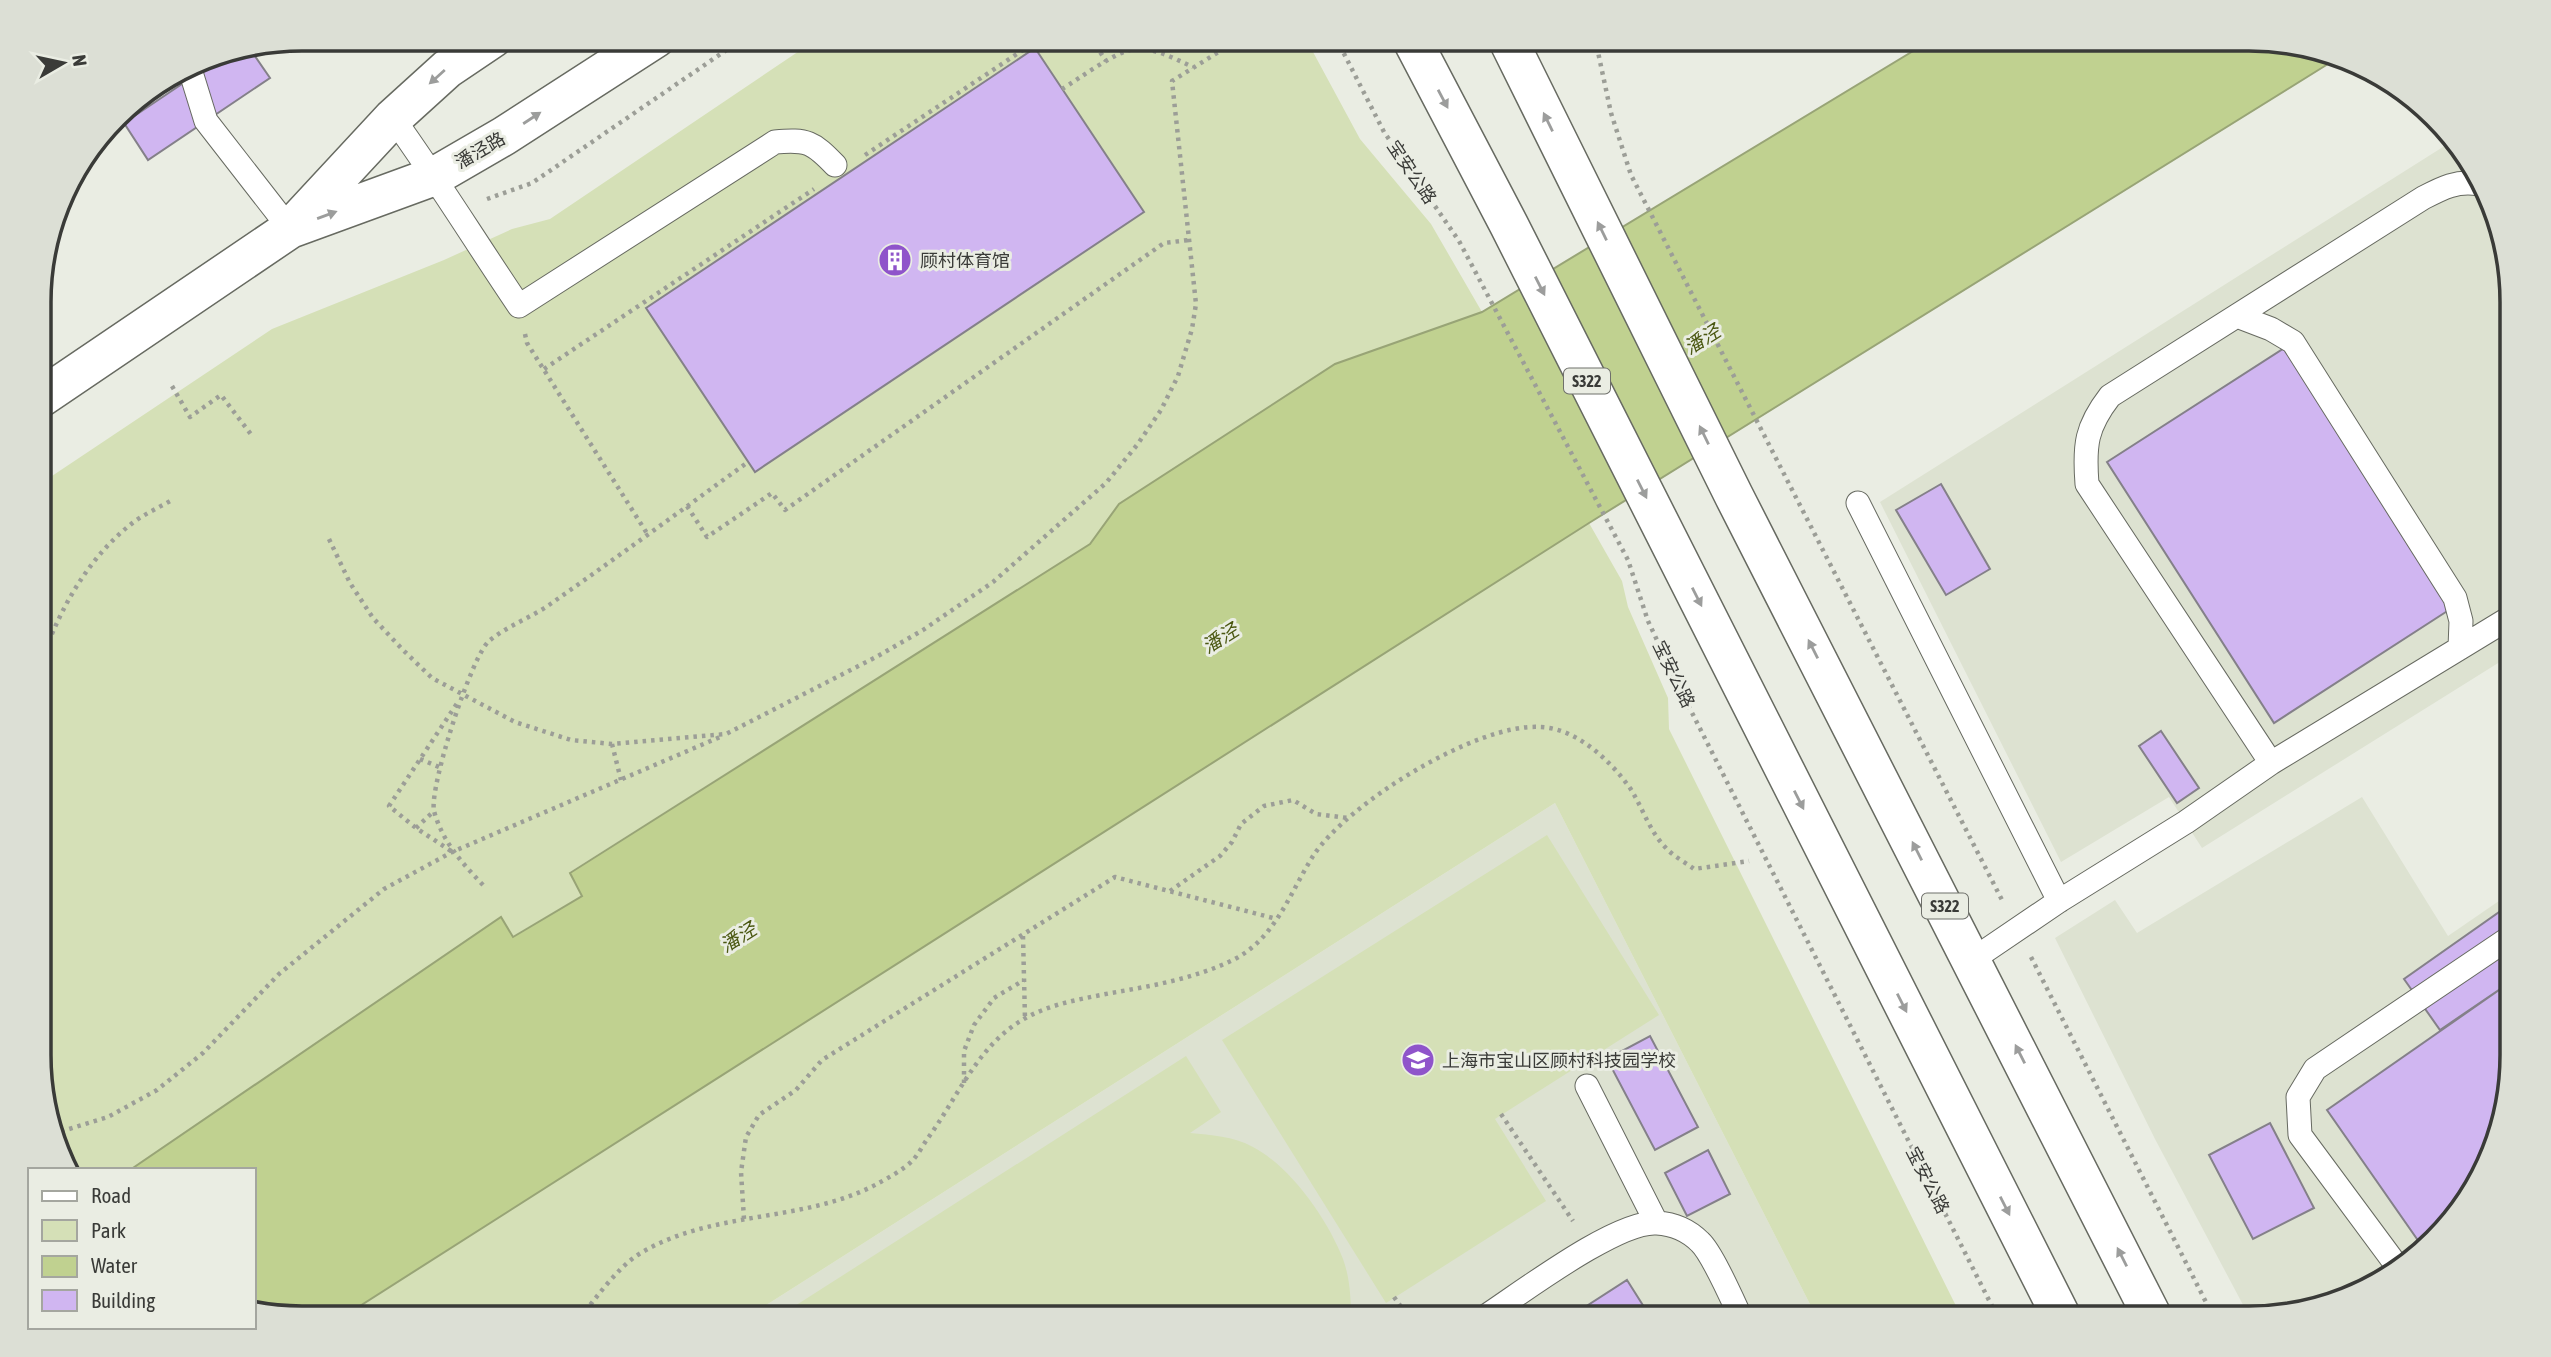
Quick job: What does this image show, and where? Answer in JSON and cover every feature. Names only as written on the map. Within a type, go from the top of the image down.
[{"type":"main road","name":"潘泾路","points":[[51,391],[290,229],[393,118],[447,69],[474,51]]},
{"type":"main road","name":"潘泾路","points":[[290,229],[435,176],[504,136],[636,51]]},
{"type":"main road","name":"S322","points":[[1418,51],[1509,225],[2056,1306]]},
{"type":"main road","name":"S322","points":[[1513,51],[1734,496],[2147,1306]]},
{"type":"lane","points":[[192,76],[206,121],[290,229]]},
{"type":"lane","points":[[393,118],[435,176],[519,306],[775,142],[800,140],[845,163]]},
{"type":"lane","points":[[2271,763],[2087,484],[2085,450],[2095,416],[2110,396],[2423,198],[2448,185],[2470,183]]},
{"type":"lane","points":[[2237,316],[2271,329],[2293,342],[2455,598],[2460,621],[2460,648]]},
{"type":"lane","points":[[1858,503],[2059,901]]},
{"type":"lane","points":[[1972,960],[2059,901],[2186,822],[2271,763],[2500,624]]},
{"type":"lane","points":[[2393,1261],[2300,1135],[2298,1097],[2315,1069],[2500,944]]},
{"type":"lane","points":[[1587,1086],[1656,1222]]},
{"type":"lane","points":[[1502,1306],[1591,1248],[1628,1228],[1656,1222],[1682,1227],[1703,1244],[1735,1306]]},
{"type":"path","points":[[845,163],[1021,51]]},
{"type":"path","points":[[1099,51],[1106,61]]},
{"type":"path","points":[[1062,89],[1106,61],[1128,51]]},
{"type":"path","points":[[1150,51],[1193,67]]},
{"type":"path","points":[[63,1132],[108,1117],[157,1090],[203,1053],[279,974],[384,889],[453,852],[726,734],[878,656],[923,630],[993,582],[1106,483],[1161,410],[1178,376],[1192,329],[1196,304],[1172,81],[1219,51]]},
{"type":"path","name":"宝安公路","points":[[1343,51],[1384,132],[1459,241],[1628,560],[1648,621],[1680,689],[1992,1306]]},
{"type":"path","points":[[1598,51],[1611,113],[1631,175],[2208,1306]]},
{"type":"path","points":[[544,369],[821,185]]},
{"type":"path","points":[[687,506],[707,537],[772,493],[785,510],[1164,243],[1189,240]]},
{"type":"path","points":[[519,306],[527,343],[648,535]]},
{"type":"path","points":[[172,386],[190,417],[221,395],[253,437]]},
{"type":"path","points":[[453,852],[434,811],[433,793],[439,766],[463,696],[487,642],[545,608],[748,462]]},
{"type":"path","points":[[51,634],[97,556],[131,524],[172,500]]},
{"type":"path","points":[[329,539],[350,583],[373,618],[432,678],[463,696],[516,722],[571,740],[612,744],[726,734]]},
{"type":"path","points":[[463,696],[389,806],[416,828],[453,852],[483,885]]},
{"type":"path","points":[[591,1306],[633,1258],[671,1236],[835,1201],[879,1183],[912,1161],[984,1054],[1011,1027],[1038,1010],[1157,985],[1233,960],[1259,943],[1298,886],[1314,854],[1349,818],[1395,783],[1469,743],[1508,731],[1540,726],[1564,733],[1591,747],[1630,789],[1650,828],[1667,850],[1694,869],[1749,861]]},
{"type":"path","points":[[612,744],[621,781]]},
{"type":"path","points":[[420,758],[439,766]]},
{"type":"path","points":[[1170,891],[1220,856],[1232,842],[1241,824],[1264,806],[1293,800],[1316,814],[1349,818]]},
{"type":"path","points":[[416,828],[434,811]]},
{"type":"path","points":[[744,1219],[741,1172],[746,1137],[759,1115],[796,1090],[822,1060],[1115,877],[1277,919]]},
{"type":"path","points":[[1023,935],[1025,1019]]},
{"type":"path","points":[[964,1085],[964,1051],[974,1025],[994,998],[1024,980]]},
{"type":"path","points":[[1502,1114],[1591,1248]]},
{"type":"path","points":[[1394,1297],[1400,1306]]},
{"type":"shaded area","points":[[2445,145],[2467,176],[2492,237],[2500,285],[2500,662],[2202,848],[2169,797],[2061,862],[1880,502]]},
{"type":"shaded area","points":[[2362,797],[2448,936],[2500,900],[2500,1072],[2492,1120],[2467,1181],[2427,1233],[2375,1273],[2330,1293],[2282,1304],[2244,1306],[2155,1139],[2055,938],[2115,900],[2137,933]]},
{"type":"shaded area","name":"上海市宝山区顾村科技园学校","points":[[1555,803],[1811,1306],[765,1306]]},
{"type":"green space","points":[[799,51],[1312,51],[1360,139],[1431,224],[1482,312],[1335,364],[1119,504],[1090,544],[570,872],[583,895],[512,937],[501,917],[133,1168],[78,1168],[59,1120],[51,1072],[51,477],[272,329],[444,260],[512,229],[550,219]]},
{"type":"green space","points":[[1589,523],[1622,581],[1628,607],[1668,698],[1669,729],[1956,1306],[1811,1306],[1555,803],[765,1306],[360,1306]]},
{"type":"green space","points":[[1547,835],[1659,1015],[1495,1119],[1546,1201],[1386,1303],[1222,1040]]},
{"type":"green space","points":[[1186,1056],[1221,1112],[1190,1133],[1245,1143],[1267,1156],[1294,1181],[1318,1212],[1343,1259],[1350,1288],[1351,1306],[795,1306]]},
{"type":"water","name":"潘泾","points":[[1913,51],[2266,51],[2329,64],[1589,523],[360,1306],[285,1306],[256,1302],[256,1168],[133,1168],[501,917],[513,937],[582,896],[570,873],[1090,544],[1119,504],[1335,364],[1482,312]]},
{"type":"building","name":"顾村体育馆","points":[[1031,51],[1037,51],[1144,212],[755,472],[646,308]]},
{"type":"building","points":[[255,56],[270,78],[148,160],[124,124],[195,75],[237,59]]},
{"type":"building","points":[[2286,347],[2452,608],[2274,723],[2107,462]]},
{"type":"building","points":[[1941,484],[1990,569],[1946,595],[1896,510]]},
{"type":"building","points":[[2161,731],[2199,788],[2177,803],[2139,746]]},
{"type":"building","points":[[2500,911],[2500,989],[2440,1030],[2404,979]]},
{"type":"building","points":[[2500,989],[2500,1072],[2487,1136],[2458,1195],[2418,1241],[2327,1110]]},
{"type":"building","points":[[1650,1036],[1698,1127],[1655,1150],[1607,1059]]},
{"type":"building","points":[[2270,1123],[2314,1208],[2253,1239],[2209,1155]]},
{"type":"building","points":[[1708,1150],[1730,1194],[1687,1216],[1665,1173]]},
{"type":"building","points":[[1627,1280],[1643,1306],[1587,1306]]},
{"type":"place","name":"顾村体育馆","points":[[895,260]]},
{"type":"place","name":"上海市宝山区顾村科技园学校","points":[[1418,1060]]}]
